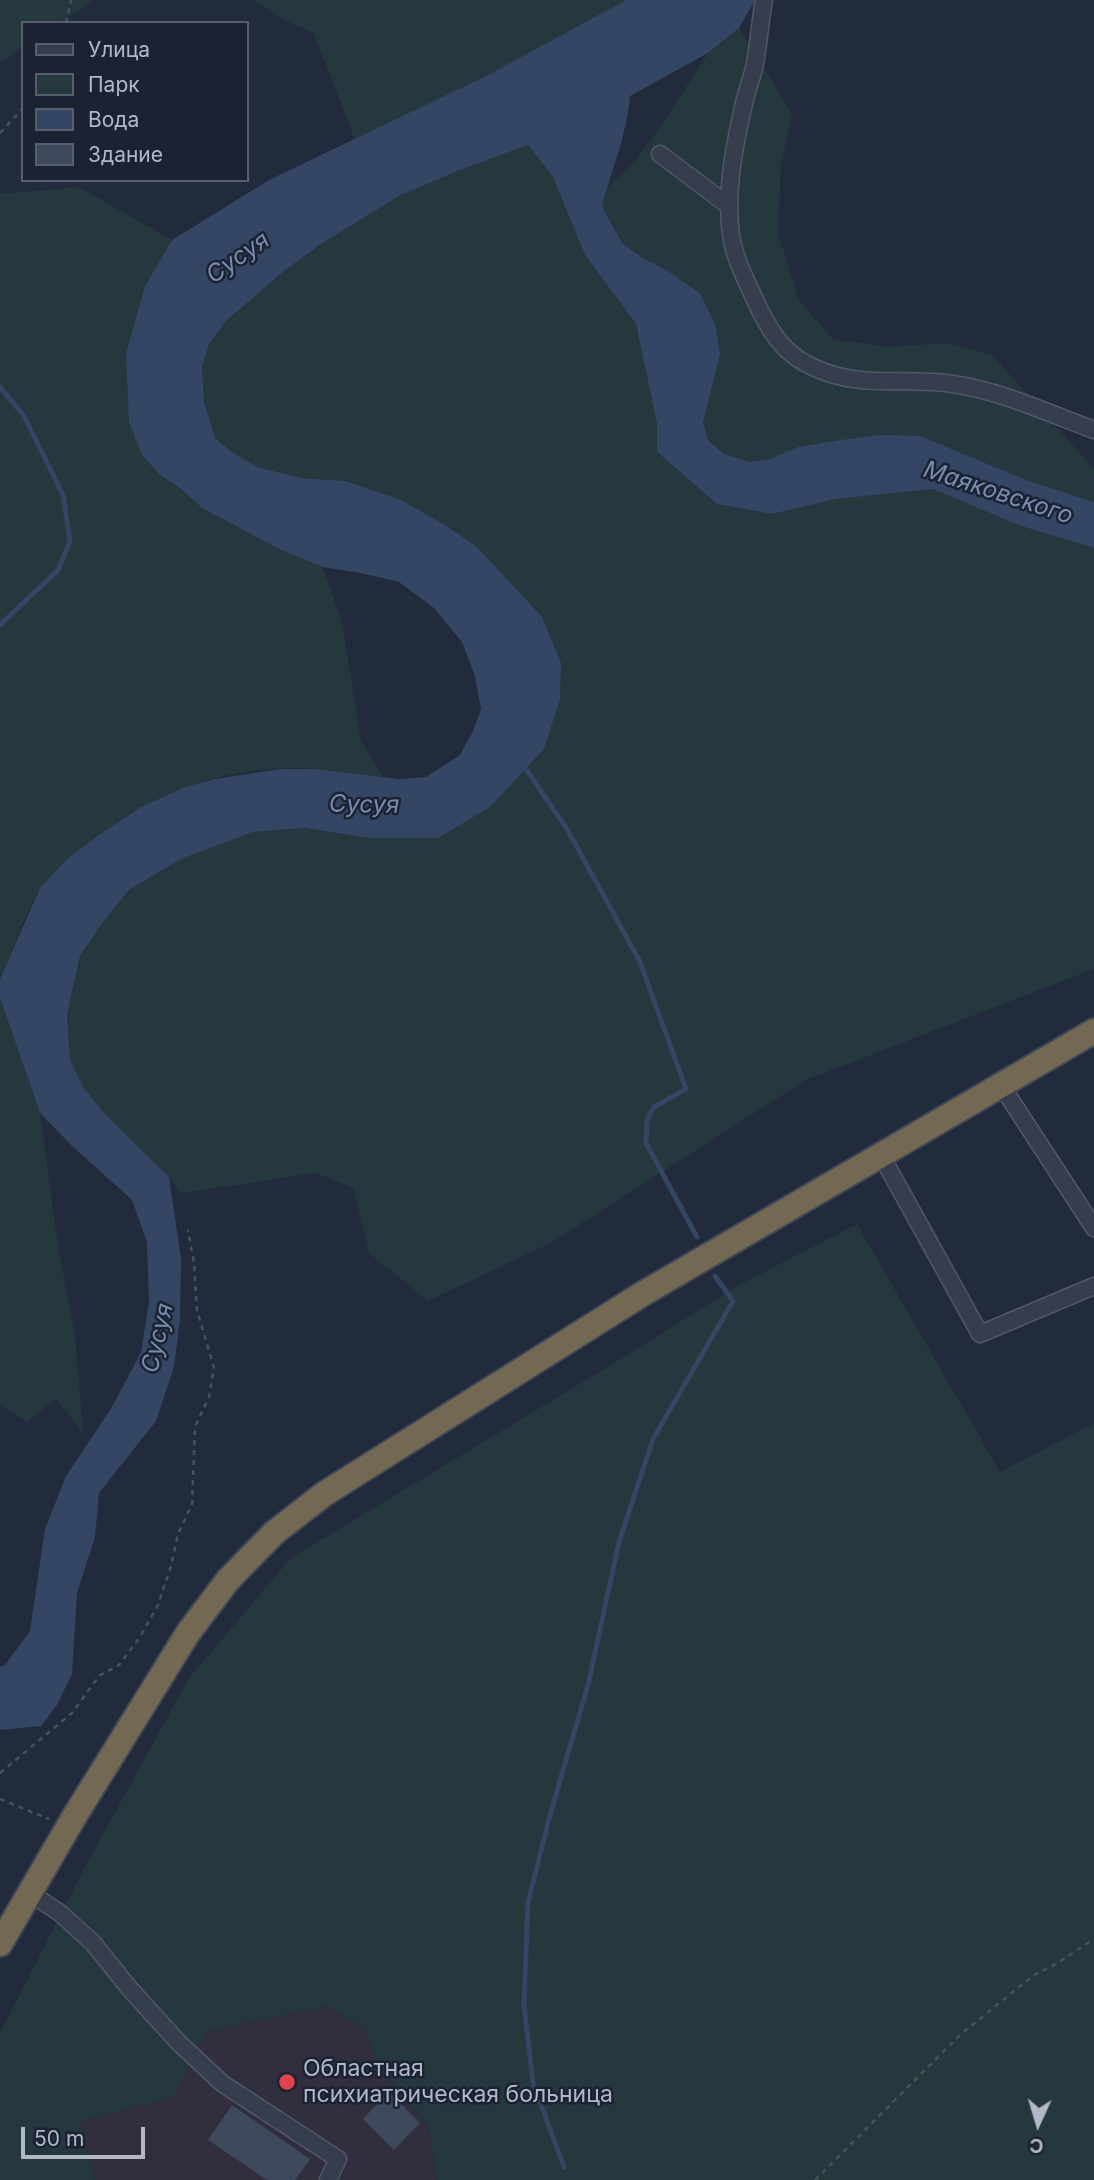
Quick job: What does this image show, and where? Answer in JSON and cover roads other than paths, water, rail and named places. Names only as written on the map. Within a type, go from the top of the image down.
[{"type":"highway","points":[[0,1944],[68,1827],[188,1633],[228,1580],[274,1533],[324,1494],[633,1300],[1094,1031]]},
{"type":"lane","points":[[764,0],[756,62],[745,99],[732,171],[729,206],[731,238],[744,275],[761,314],[780,346],[804,364],[842,377],[953,384],[1008,398],[1094,430]]},
{"type":"lane","points":[[660,154],[729,206]]},
{"type":"lane","points":[[1001,1085],[1094,1228]]},
{"type":"lane","points":[[881,1155],[980,1334],[1094,1286]]},
{"type":"lane","points":[[30,1893],[60,1913],[93,1943],[179,2043],[223,2084],[338,2159],[328,2180]]},
{"type":"water","points":[[626,0],[755,0],[739,28],[708,53],[630,96],[622,138],[602,206],[622,243],[700,293],[716,327],[720,354],[703,422],[708,440],[724,454],[750,462],[770,459],[798,447],[841,440],[879,435],[920,436],[1029,481],[1094,502],[1094,548],[1021,526],[933,489],[836,499],[772,514],[717,504],[657,452],[657,424],[636,324],[585,255],[553,177],[528,145],[399,196],[321,244],[284,271],[226,321],[209,344],[202,367],[204,401],[215,438],[257,467],[302,478],[346,481],[401,500],[477,547],[542,617],[561,663],[560,699],[544,749],[490,807],[438,838],[369,838],[305,828],[253,832],[181,859],[129,890],[80,956],[67,1014],[70,1060],[84,1088],[103,1112],[169,1177],[181,1259],[180,1319],[174,1367],[156,1421],[99,1493],[95,1537],[77,1593],[72,1674],[57,1705],[41,1726],[0,1730],[0,1667],[5,1665],[30,1631],[45,1529],[66,1476],[112,1407],[141,1352],[149,1302],[147,1242],[132,1200],[40,1113],[0,998],[0,979],[40,888],[66,860],[100,834],[141,807],[185,787],[215,779],[281,769],[317,769],[399,779],[426,777],[460,755],[481,709],[475,676],[462,642],[434,608],[399,582],[322,567],[273,546],[202,508],[159,474],[142,455],[129,422],[126,354],[145,286],[172,240],[269,180],[486,76]]},
{"type":"waterway","points":[[0,387],[24,416],[63,495],[70,541],[58,570],[0,625]]},
{"type":"waterway","points":[[521,767],[526,769],[567,829],[640,962],[686,1089],[654,1107],[647,1120],[646,1143],[697,1237]]},
{"type":"waterway","points":[[564,2167],[533,2083],[524,2005],[528,1902],[588,1685],[619,1542],[653,1439],[733,1301],[715,1276]]},
{"type":"place","name":"Областная психиатрическая больница","points":[[287,2082]]},
{"type":"water label","name":"Сусуя","points":[[238,258]]},
{"type":"water label","name":"Маяковского","points":[[998,493]]},
{"type":"water label","name":"Сусуя","points":[[364,805]]},
{"type":"water label","name":"Сусуя","points":[[158,1338]]}]
